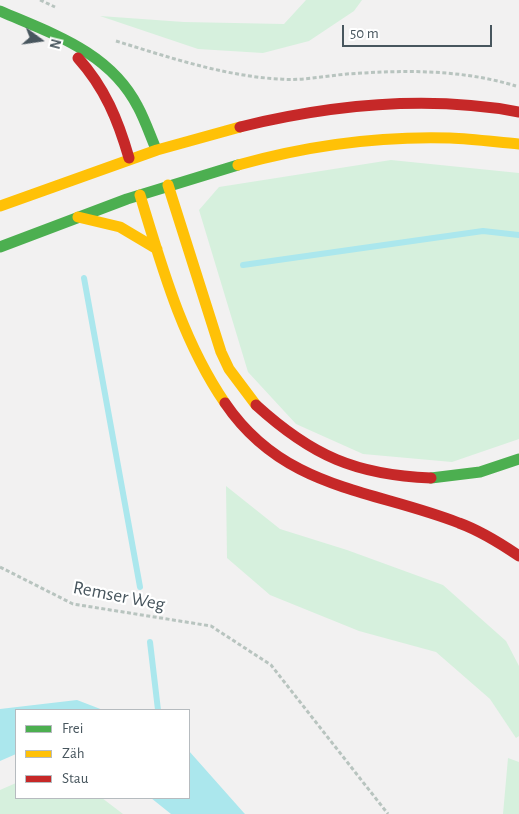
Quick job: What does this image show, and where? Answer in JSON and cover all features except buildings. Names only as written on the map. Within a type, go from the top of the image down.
[{"type":"main road","points":[[0,11],[79,45],[119,78],[138,106],[157,154]]},
{"type":"main road","points":[[51,33],[89,70],[103,91],[116,113],[130,163]]},
{"type":"main road","points":[[0,206],[157,154],[194,137],[264,120],[332,109],[417,104],[491,108],[519,112]]},
{"type":"main road","points":[[0,247],[78,217],[139,190],[166,181],[257,158],[339,143],[422,138],[519,144]]},
{"type":"main road","points":[[166,181],[216,338],[229,368],[262,410],[282,428],[304,443],[335,459],[378,473],[404,477],[457,476],[483,471],[519,458]]},
{"type":"main road","points":[[139,190],[176,308],[203,371],[220,400],[255,438],[274,453],[316,478],[339,488],[459,521],[484,532],[519,556]]},
{"type":"main road","points":[[78,217],[106,221],[132,231],[157,249]]},
{"type":"path","points":[[39,0],[56,8]]},
{"type":"path","points":[[113,40],[246,75],[279,79],[306,79],[430,70],[470,75],[519,87]]},
{"type":"path","name":"Remser Weg","points":[[0,567],[73,604],[211,626],[271,665],[388,814]]},
{"type":"green space","points":[[306,0],[362,0],[354,11],[309,41],[263,53],[198,49],[100,16],[184,22],[284,24]]},
{"type":"green space","points":[[391,160],[519,173],[519,439],[452,462],[363,454],[296,424],[248,372],[199,210],[219,187]]},
{"type":"green space","points":[[226,486],[280,529],[347,550],[443,585],[506,641],[519,666],[519,736],[516,738],[490,699],[436,652],[359,631],[270,595],[227,558]]},
{"type":"green space","points":[[508,758],[519,762],[519,814],[503,814]]},
{"type":"green space","points":[[15,783],[15,799],[103,799],[123,814],[0,814],[0,790]]},
{"type":"water","points":[[77,700],[100,709],[15,709],[15,754],[0,761],[0,709]]},
{"type":"water","points":[[190,752],[245,814],[171,814],[152,799],[190,799]]},
{"type":"waterway","points":[[243,265],[483,231],[519,235]]},
{"type":"waterway","points":[[84,278],[140,587]]},
{"type":"waterway","points":[[150,642],[158,709]]},
{"type":"traffic: fast","points":[[0,11],[60,37],[96,59],[112,72],[126,88],[138,107],[156,149]]},
{"type":"traffic: fast","points":[[0,247],[127,199],[238,165]]},
{"type":"traffic: fast","points":[[431,478],[480,472],[519,459]]},
{"type":"traffic: slow","points":[[0,206],[157,150],[240,127]]},
{"type":"traffic: slow","points":[[238,165],[290,152],[370,141],[450,138],[519,144]]},
{"type":"traffic: slow","points":[[168,185],[221,352],[229,369],[256,405]]},
{"type":"traffic: slow","points":[[140,195],[165,276],[185,328],[210,379],[225,403]]},
{"type":"traffic: slow","points":[[78,217],[120,227],[157,249]]},
{"type":"traffic: jam","points":[[78,58],[96,81],[110,105],[129,158]]},
{"type":"traffic: jam","points":[[240,127],[274,119],[344,108],[414,103],[449,104],[519,112]]},
{"type":"traffic: jam","points":[[225,403],[248,432],[274,454],[302,470],[332,483],[467,526],[519,556]]},
{"type":"traffic: jam","points":[[256,405],[296,438],[336,460],[380,472],[431,478]]}]
